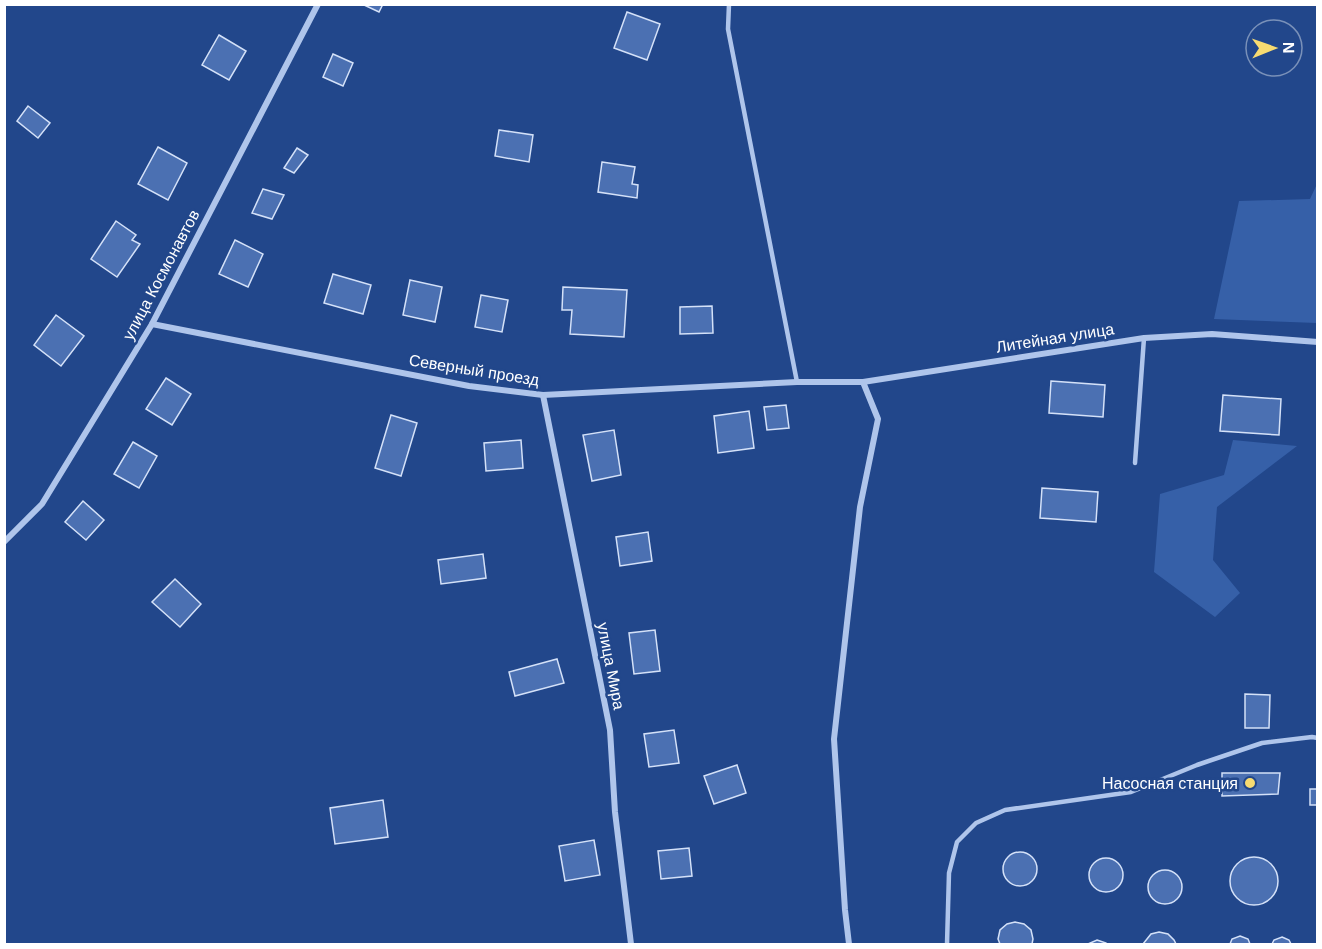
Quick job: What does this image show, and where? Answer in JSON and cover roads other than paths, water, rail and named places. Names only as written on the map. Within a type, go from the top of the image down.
[{"type":"street","name":"улица Космонавтов","points":[[4,542],[42,504],[152,324],[318,4]]},
{"type":"street","name":"Северный проезд","points":[[152,324],[469,386],[543,395],[797,381]]},
{"type":"street","name":"Литейная улица","points":[[797,381],[863,382],[1144,338],[1212,334],[1317,342]]},
{"type":"street","points":[[849,945],[834,739],[860,507],[878,419],[863,382]]},
{"type":"street","name":"улица Мира","points":[[543,395],[610,730],[615,812],[631,945]]},
{"type":"lane","points":[[729,4],[728,29],[797,381]]},
{"type":"lane","points":[[1135,463],[1144,338]]},
{"type":"lane","points":[[947,945],[949,873],[957,842],[976,823],[1005,810],[1131,792],[1197,765],[1262,743],[1317,738]]},
{"type":"place","name":"Насосная станция","points":[[1250,783]]}]
